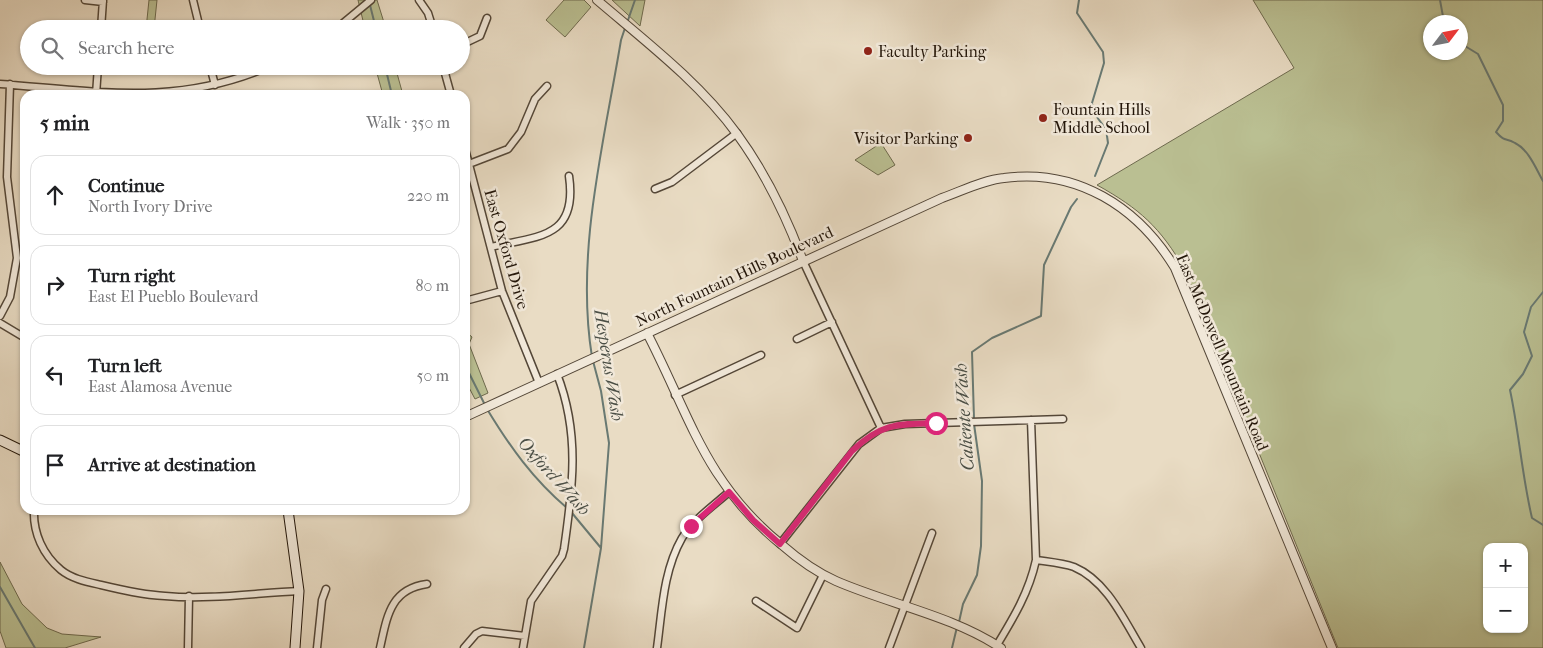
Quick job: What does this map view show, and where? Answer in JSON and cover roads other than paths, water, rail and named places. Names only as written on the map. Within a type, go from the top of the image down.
[{"type":"main road","points":[[0,440],[20,450]]},
{"type":"main road","points":[[289,515],[299,591],[295,648]]},
{"type":"street","points":[[85,0],[103,1],[102,20]]},
{"type":"street","points":[[193,0],[198,20]]},
{"type":"street","points":[[347,20],[371,0]]},
{"type":"street","points":[[419,0],[428,12],[430,20]]},
{"type":"street","points":[[597,0],[707,99],[736,133],[778,204],[881,428]]},
{"type":"street","points":[[470,41],[480,36],[487,18]]},
{"type":"street","points":[[96,90],[97,75]]},
{"type":"street","points":[[212,75],[215,84]]},
{"type":"street","points":[[184,90],[249,75]]},
{"type":"street","points":[[445,75],[450,90]]},
{"type":"street","points":[[0,84],[62,90]]},
{"type":"street","points":[[0,316],[10,297],[16,258],[7,177],[10,84]]},
{"type":"street","points":[[470,164],[508,149],[521,132],[535,100],[547,86]]},
{"type":"street","points":[[655,189],[672,182],[736,133]]},
{"type":"street","name":"East Oxford Drive","points":[[470,168],[502,291],[539,383]]},
{"type":"street","points":[[491,246],[548,233],[559,226],[570,208],[572,195],[569,176]]},
{"type":"street","name":"East McDowell Mountain Road","points":[[934,201],[1003,178],[1038,177],[1056,180],[1098,193],[1134,217],[1153,235],[1183,285],[1332,648]]},
{"type":"street","name":"North Fountain Hills Boulevard","points":[[470,415],[934,201]]},
{"type":"street","points":[[470,300],[502,291]]},
{"type":"street","points":[[797,338],[832,322]]},
{"type":"street","points":[[0,324],[20,335]]},
{"type":"street","points":[[647,333],[700,448],[729,492],[753,520],[780,544],[823,575],[979,635],[999,646],[1022,605],[1036,560],[1031,420]]},
{"type":"street","points":[[675,395],[761,355]]},
{"type":"street","points":[[523,648],[535,593],[562,556],[574,472],[570,412],[557,374]]},
{"type":"street","points":[[780,544],[852,451],[881,428],[906,424],[1063,418]]},
{"type":"street","points":[[657,648],[668,573],[675,552],[689,529],[729,492]]},
{"type":"street","points":[[34,515],[34,525],[39,541],[49,557],[62,571],[83,580],[137,594],[190,596],[299,591]]},
{"type":"street","points":[[889,648],[932,534]]},
{"type":"street","points":[[1036,560],[1074,567],[1088,575],[1108,596],[1141,648]]},
{"type":"street","points":[[756,601],[797,628],[823,575]]},
{"type":"street","points":[[380,648],[388,616],[395,602],[408,588],[427,584]]},
{"type":"street","points":[[317,648],[322,600],[326,589]]},
{"type":"street","points":[[188,648],[190,596]]},
{"type":"street","points":[[464,648],[476,634],[482,631],[525,636]]},
{"type":"waterway","name":"Hesperus Wash","points":[[627,23],[635,0]]},
{"type":"waterway","name":"Caliente Wash","points":[[1079,0],[1077,13],[1103,52],[1104,63],[1092,103],[1093,112],[1106,129],[1108,143],[1095,176]]},
{"type":"waterway","points":[[1440,0],[1443,15]]},
{"type":"waterway","name":"Oxford Wash","points":[[370,5],[374,20]]},
{"type":"waterway","name":"Hesperus Wash","points":[[592,357],[588,318],[589,238],[600,158],[621,40],[625,28]]},
{"type":"waterway","points":[[1468,48],[1478,54],[1503,105],[1503,121],[1496,132],[1502,138],[1515,143],[1524,150],[1532,160],[1543,181]]},
{"type":"waterway","name":"Oxford Wash","points":[[387,75],[391,90]]},
{"type":"waterway","name":"Caliente Wash","points":[[974,419],[972,352],[992,338],[1041,316],[1044,265],[1071,207],[1077,199]]},
{"type":"waterway","points":[[1543,292],[1531,307],[1524,332],[1532,356],[1523,374],[1510,390],[1532,518],[1543,525]]},
{"type":"waterway","name":"Hesperus Wash","points":[[584,648],[601,548],[609,443],[601,391],[593,361]]},
{"type":"waterway","name":"Oxford Wash","points":[[470,375],[485,405]]},
{"type":"waterway","name":"Oxford Wash","points":[[487,409],[523,462],[543,486],[567,508]]},
{"type":"waterway","name":"Caliente Wash","points":[[959,622],[963,604],[977,575],[981,546],[982,481],[974,424]]},
{"type":"waterway","name":"Oxford Wash","points":[[572,513],[601,548]]},
{"type":"waterway","points":[[0,587],[35,648]]},
{"type":"waterway","name":"Caliente Wash","points":[[952,648],[957,627]]},
{"type":"place","name":"Faculty Parking","points":[[868,51]]},
{"type":"place","name":"Fountain Hills Middle School","points":[[1043,118]]},
{"type":"place","name":"Visitor Parking","points":[[968,138]]}]
